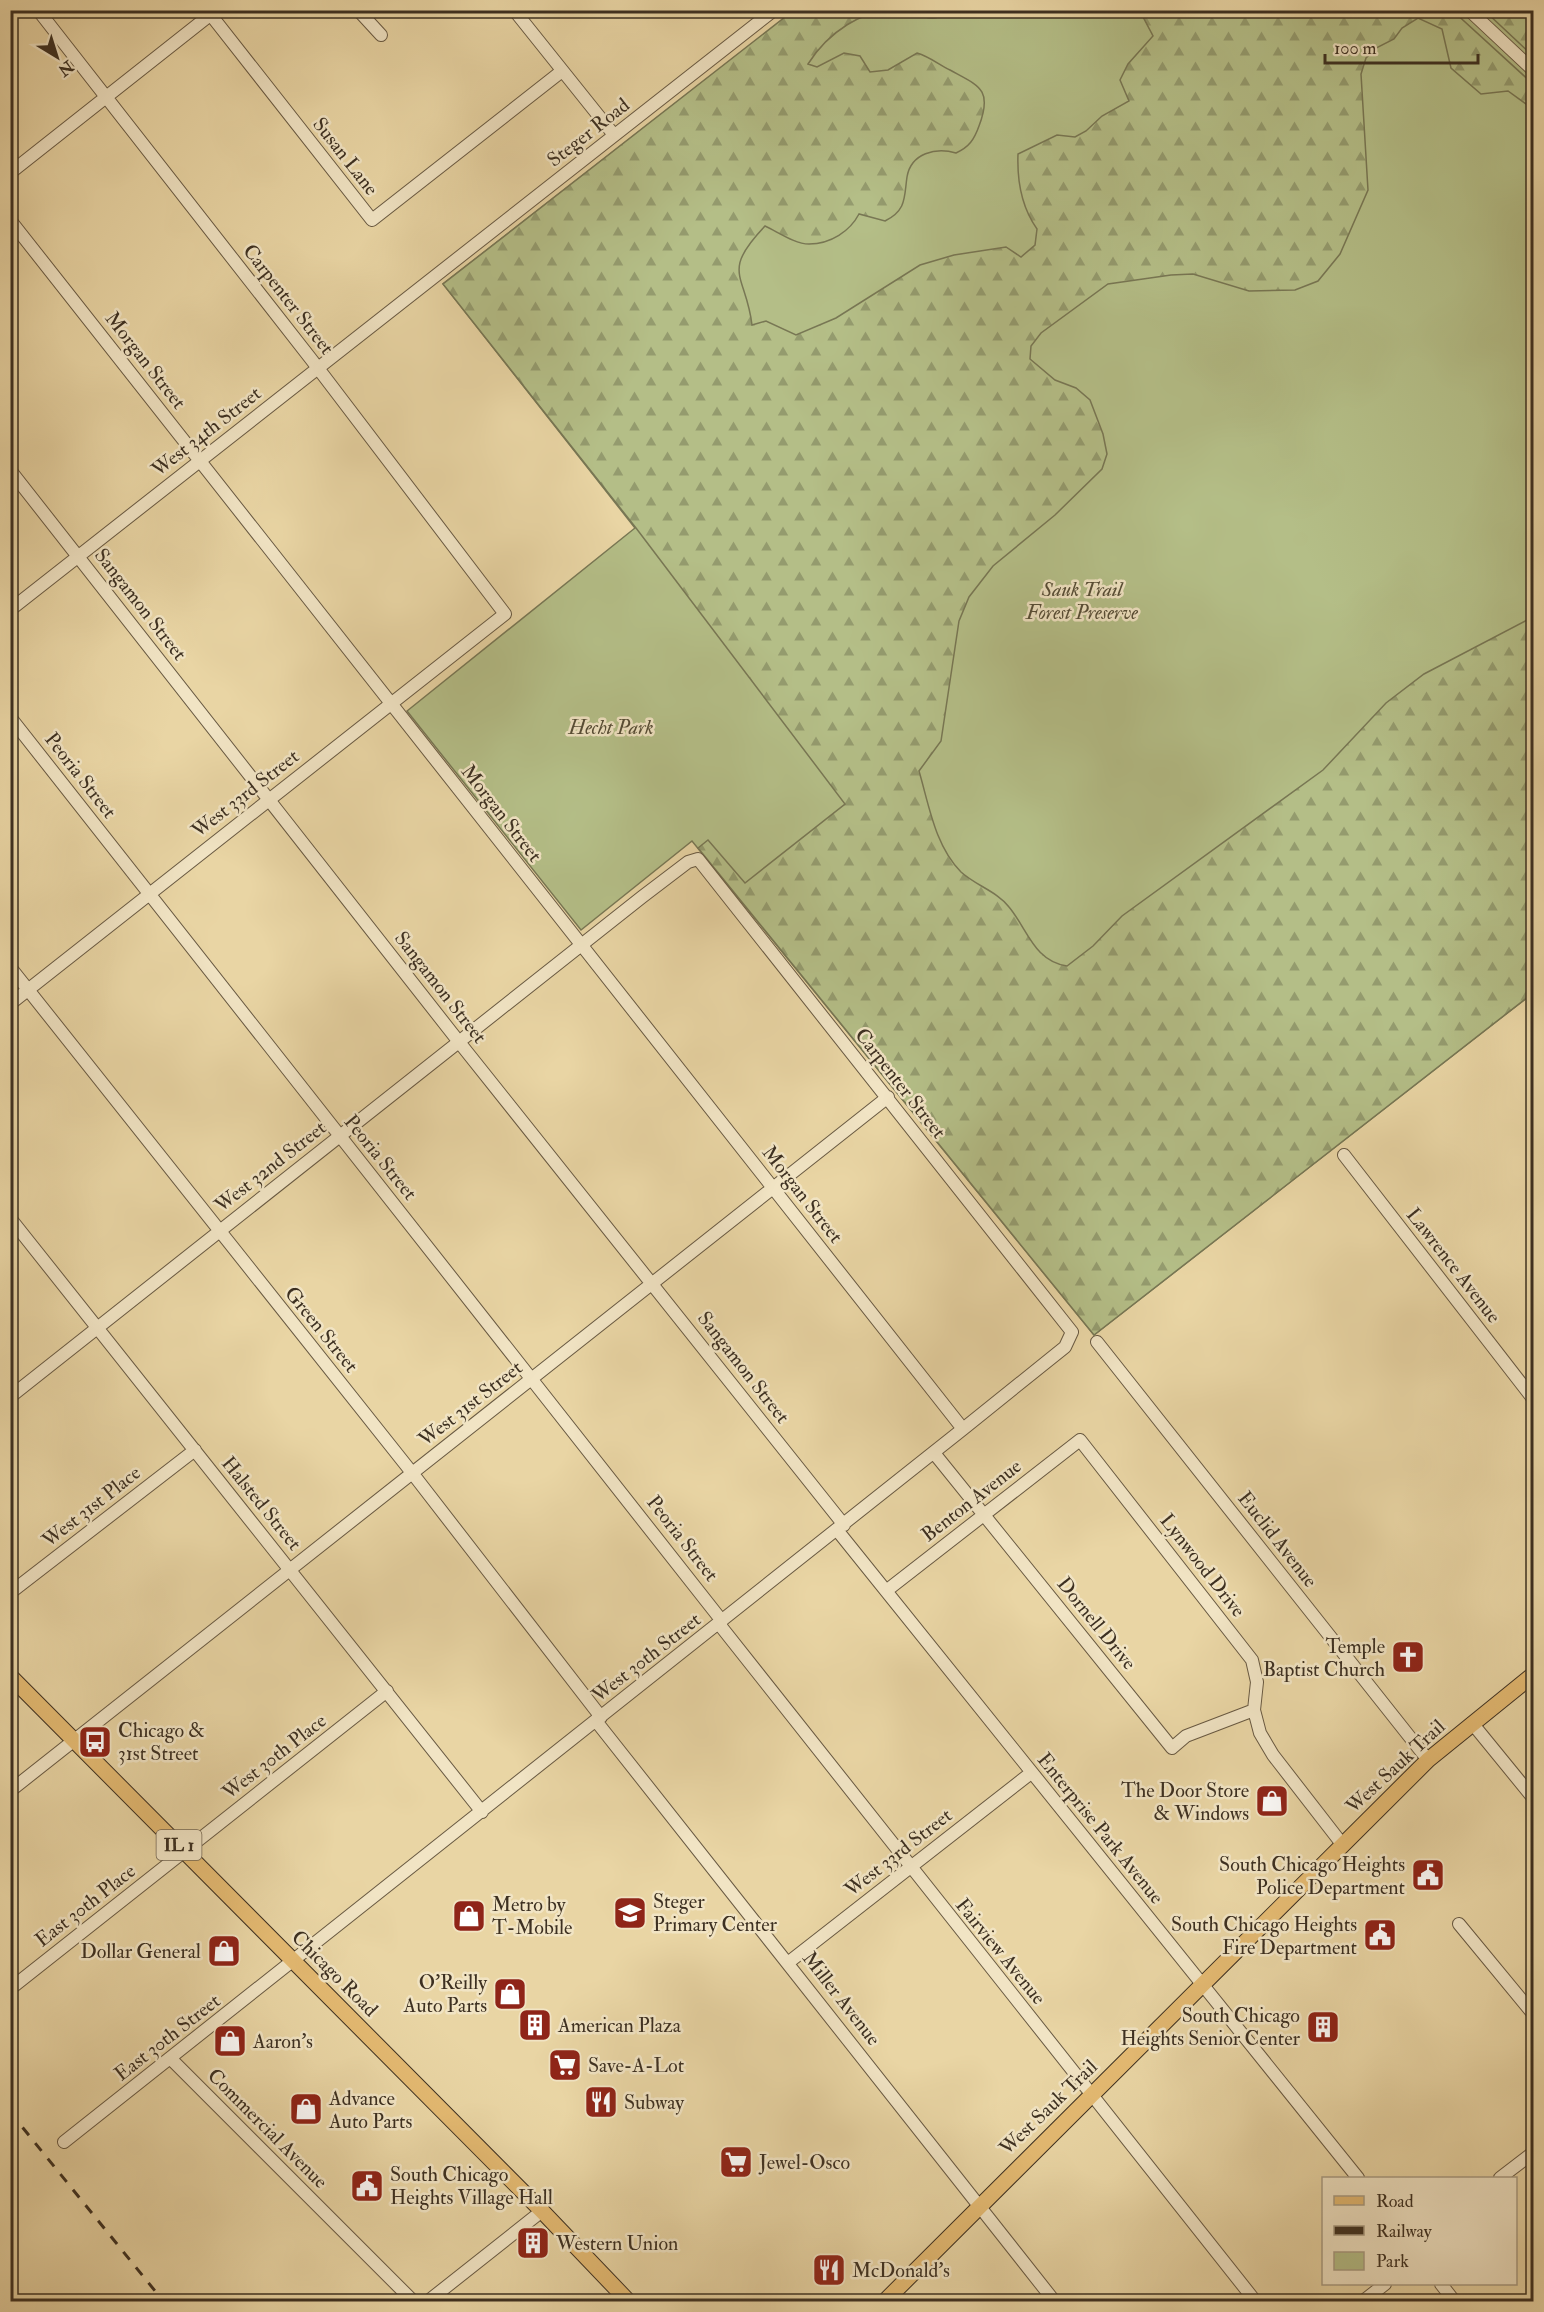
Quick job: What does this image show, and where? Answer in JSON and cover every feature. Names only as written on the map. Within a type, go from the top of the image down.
[{"type":"main road","name":"West Sauk Trail","points":[[884,2301],[978,2204],[1204,1986],[1342,1844],[1428,1760],[1533,1674]]},
{"type":"main road","name":"Chicago Road","points":[[10,1676],[76,1740],[629,2301]]},
{"type":"street","name":"Carpenter Street","points":[[38,10],[108,96],[505,614]]},
{"type":"street","points":[[358,10],[381,35]]},
{"type":"street","points":[[514,10],[614,135]]},
{"type":"street","name":"Steger Road","points":[[426,284],[774,10]]},
{"type":"street","points":[[1469,10],[1533,71]]},
{"type":"street","points":[[10,173],[211,12]]},
{"type":"street","name":"Susan Lane","points":[[211,12],[372,220],[562,71]]},
{"type":"street","name":"Morgan Street","points":[[10,220],[963,1429]]},
{"type":"street","name":"West 34th Street","points":[[10,610],[426,284]]},
{"type":"street","name":"Sangamon Street","points":[[10,470],[459,1042],[653,1283],[840,1527]]},
{"type":"street","name":"West 33rd Street","points":[[10,1004],[505,614]]},
{"type":"street","name":"Peoria Street","points":[[10,717],[340,1137],[533,1378],[721,1622]]},
{"type":"street","name":"Carpenter Street","points":[[698,859],[1072,1332]]},
{"type":"street","name":"West 32nd Street","points":[[10,1397],[688,862],[698,859]]},
{"type":"street","name":"Green Street","points":[[10,968],[412,1474],[599,1719]]},
{"type":"street","name":"West 31st Street","points":[[10,1791],[888,1097]]},
{"type":"street","name":"Lawrence Avenue","points":[[1344,1155],[1533,1400]]},
{"type":"street","name":"Halsted Street","points":[[10,1218],[482,1812]]},
{"type":"street","name":"West 30th Street","points":[[293,1961],[1065,1347],[1072,1332]]},
{"type":"street","name":"Euclid Avenue","points":[[1097,1342],[1428,1760]]},
{"type":"street","name":"Benton Avenue","points":[[886,1591],[1080,1440]]},
{"type":"street","name":"Lynwood Drive","points":[[1080,1440],[1252,1660],[1257,1682],[1254,1710],[1260,1733],[1273,1755],[1342,1844]]},
{"type":"street","name":"West 31st Place","points":[[10,1593],[195,1450]]},
{"type":"street","name":"Dornell Drive","points":[[934,1452],[1172,1748],[1186,1736],[1254,1710]]},
{"type":"street","name":"Enterprise Park Avenue","points":[[840,1527],[886,1591],[1357,2177]]},
{"type":"street","name":"Fairview Avenue","points":[[721,1622],[910,1867],[1256,2301]]},
{"type":"street","name":"West 30th Place","points":[[185,1851],[387,1691]]},
{"type":"street","name":"Miller Avenue","points":[[599,1719],[1055,2301]]},
{"type":"street","points":[[1472,1723],[1533,1799]]},
{"type":"street","name":"West 33rd Street","points":[[789,1962],[1031,1773]]},
{"type":"street","name":"East 30th Place","points":[[10,1989],[185,1851]]},
{"type":"street","points":[[1459,1924],[1533,2015]]},
{"type":"street","name":"East 30th Street","points":[[64,2142],[293,1961]]},
{"type":"street","name":"Commercial Avenue","points":[[171,2059],[414,2301]]},
{"type":"street","points":[[1502,2177],[1532,2157]]},
{"type":"street","points":[[428,2301],[542,2211]]},
{"type":"street","points":[[1362,2301],[1382,2285]]},
{"type":"street","points":[[1443,2285],[1455,2301]]},
{"type":"green space","points":[[794,10],[906,11],[899,17],[873,14],[847,25],[825,43],[808,64],[817,67],[844,53],[860,56],[870,72],[888,70],[917,53],[969,80],[981,90],[984,96],[983,114],[968,146],[956,153],[940,151],[919,157],[909,169],[901,208],[892,217],[885,221],[859,214],[839,235],[825,242],[809,244],[792,240],[765,226],[751,242],[743,254],[739,274],[752,325],[766,321],[796,335],[836,318],[920,265],[954,255],[1006,247],[1021,257],[1035,245],[1037,229],[1022,193],[1018,174],[1018,154],[1057,135],[1075,137],[1086,131],[1102,116],[1129,101],[1120,80],[1128,64],[1153,36],[1143,17],[1106,11],[1453,11],[1533,84],[1533,109],[1508,91],[1481,94],[1451,68],[1442,29],[1418,18],[1402,28],[1394,39],[1378,47],[1366,58],[1361,74],[1368,190],[1340,254],[1318,281],[1295,290],[1249,291],[1193,274],[1108,284],[1041,333],[1031,346],[1030,359],[1055,380],[1076,388],[1090,400],[1103,434],[1107,454],[1102,469],[1055,515],[993,566],[969,597],[959,621],[941,741],[919,771],[939,838],[952,862],[967,877],[1004,902],[1039,951],[1056,963],[1067,966],[1093,946],[1122,916],[1323,770],[1386,703],[1424,674],[1533,617],[1533,993],[1094,1335],[698,848],[708,840],[745,883],[845,804],[636,528],[443,284]]},
{"type":"green space","points":[[951,10],[932,18],[913,11]]},
{"type":"green space","name":"Sauk Trail Forest Preserve","points":[[794,11],[1533,11],[1533,993],[1094,1335],[692,841],[581,930],[407,711],[635,528],[443,284]]},
{"type":"green space","points":[[1485,11],[1533,11],[1533,56]]},
{"type":"railway","points":[[10,2112],[164,2302]]},
{"type":"place","name":"Temple Baptist Church","points":[[1408,1657]]},
{"type":"place","name":"Chicago & 31st Street","points":[[95,1742]]},
{"type":"place","name":"The Door Store & Windows","points":[[1272,1801]]},
{"type":"place","name":"South Chicago Heights Police Department","points":[[1428,1875]]},
{"type":"place","name":"Steger Primary Center","points":[[630,1913]]},
{"type":"place","name":"Metro by T-Mobile","points":[[469,1916]]},
{"type":"place","name":"South Chicago Heights Fire Department","points":[[1380,1935]]},
{"type":"place","name":"Dollar General","points":[[224,1951]]},
{"type":"place","name":"O'Reilly Auto Parts","points":[[510,1994]]},
{"type":"place","name":"American Plaza","points":[[535,2025]]},
{"type":"place","name":"South Chicago Heights Senior Center","points":[[1323,2027]]},
{"type":"place","name":"Aaron's","points":[[230,2041]]},
{"type":"place","name":"Save-A-Lot","points":[[565,2065]]},
{"type":"place","name":"Subway","points":[[601,2102]]},
{"type":"place","name":"Advance Auto Parts","points":[[306,2109]]},
{"type":"place","name":"Jewel-Osco","points":[[736,2162]]},
{"type":"place","name":"South Chicago Heights Village Hall","points":[[367,2186]]},
{"type":"place","name":"Western Union","points":[[533,2243]]},
{"type":"place","name":"McDonald's","points":[[829,2270]]},
{"type":"park label","name":"Hecht Park","points":[[611,727]]}]
